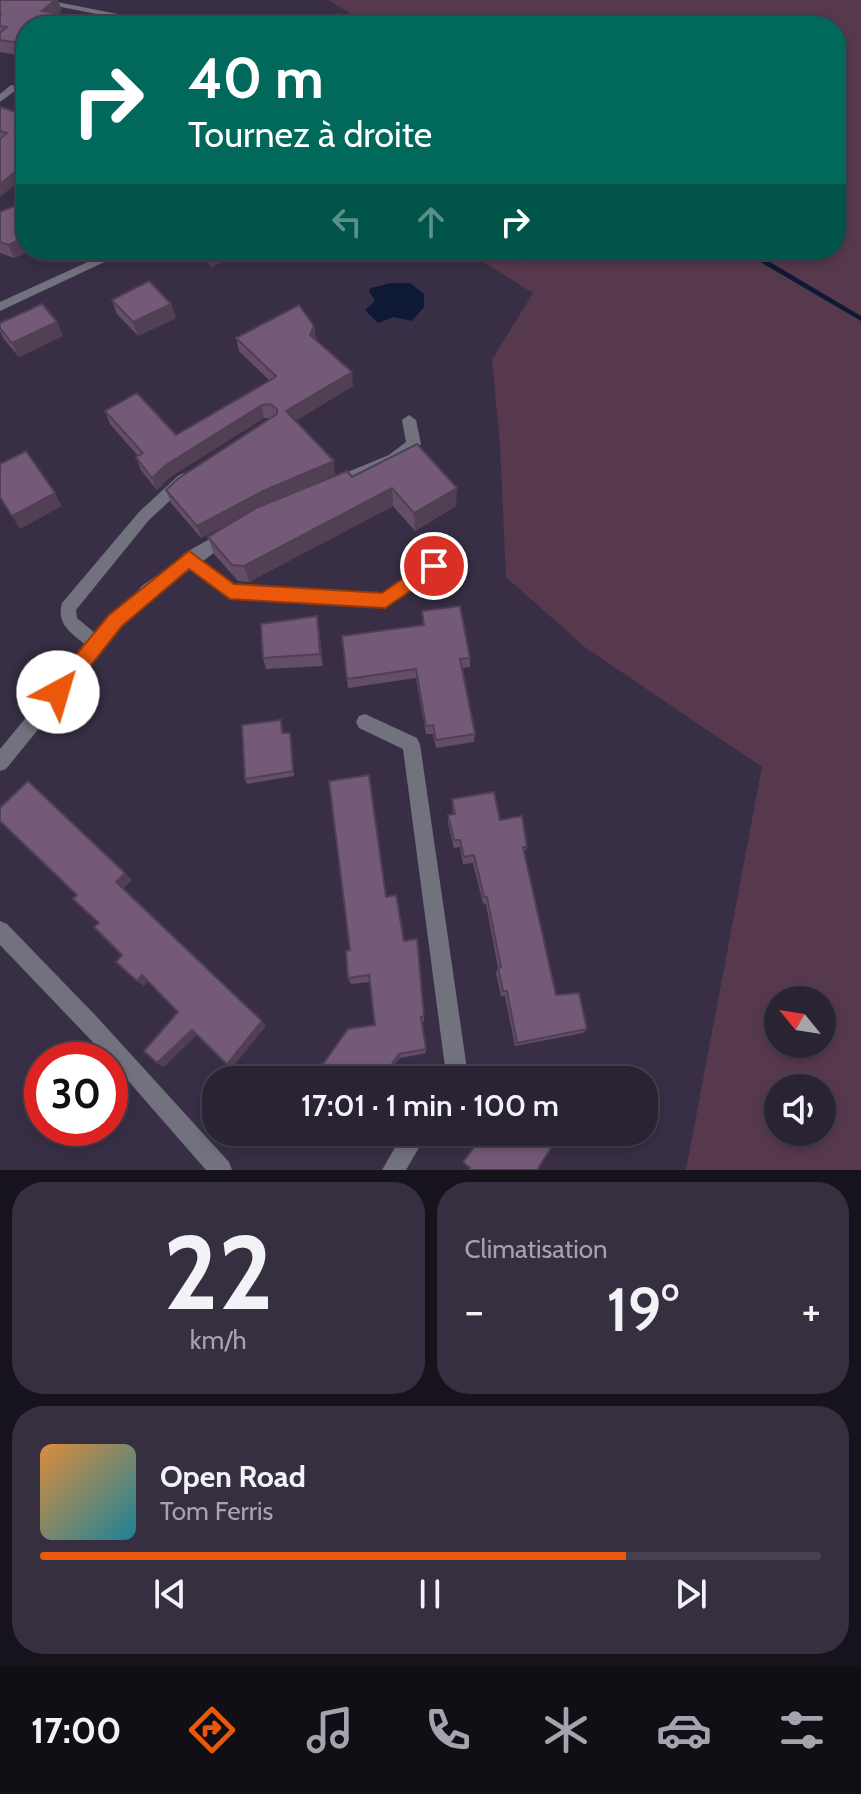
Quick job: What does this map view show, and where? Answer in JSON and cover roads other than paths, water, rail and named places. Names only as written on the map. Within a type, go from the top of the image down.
[{"type":"street","points":[[31,0],[118,16]]},
{"type":"street","points":[[0,99],[15,87]]},
{"type":"street","points":[[0,307],[102,260]]},
{"type":"street","points":[[318,489],[394,459],[404,452],[414,444],[409,420]]},
{"type":"street","points":[[96,644],[69,621],[68,608],[144,516],[177,484],[204,467]]},
{"type":"street","points":[[0,763],[96,644],[149,590],[189,559],[241,526]]},
{"type":"street","points":[[189,559],[230,591],[385,601],[434,566]]},
{"type":"street","points":[[365,722],[411,744],[456,1066]]},
{"type":"street","points":[[0,931],[89,1023],[221,1170]]},
{"type":"street","points":[[393,1170],[408,1146]]},
{"type":"water","points":[[757,260],[767,260],[861,316],[861,321]]},
{"type":"water","points":[[391,283],[410,283],[424,294],[424,307],[412,321],[394,317],[378,323],[365,310],[375,301],[369,291],[371,288]]}]
